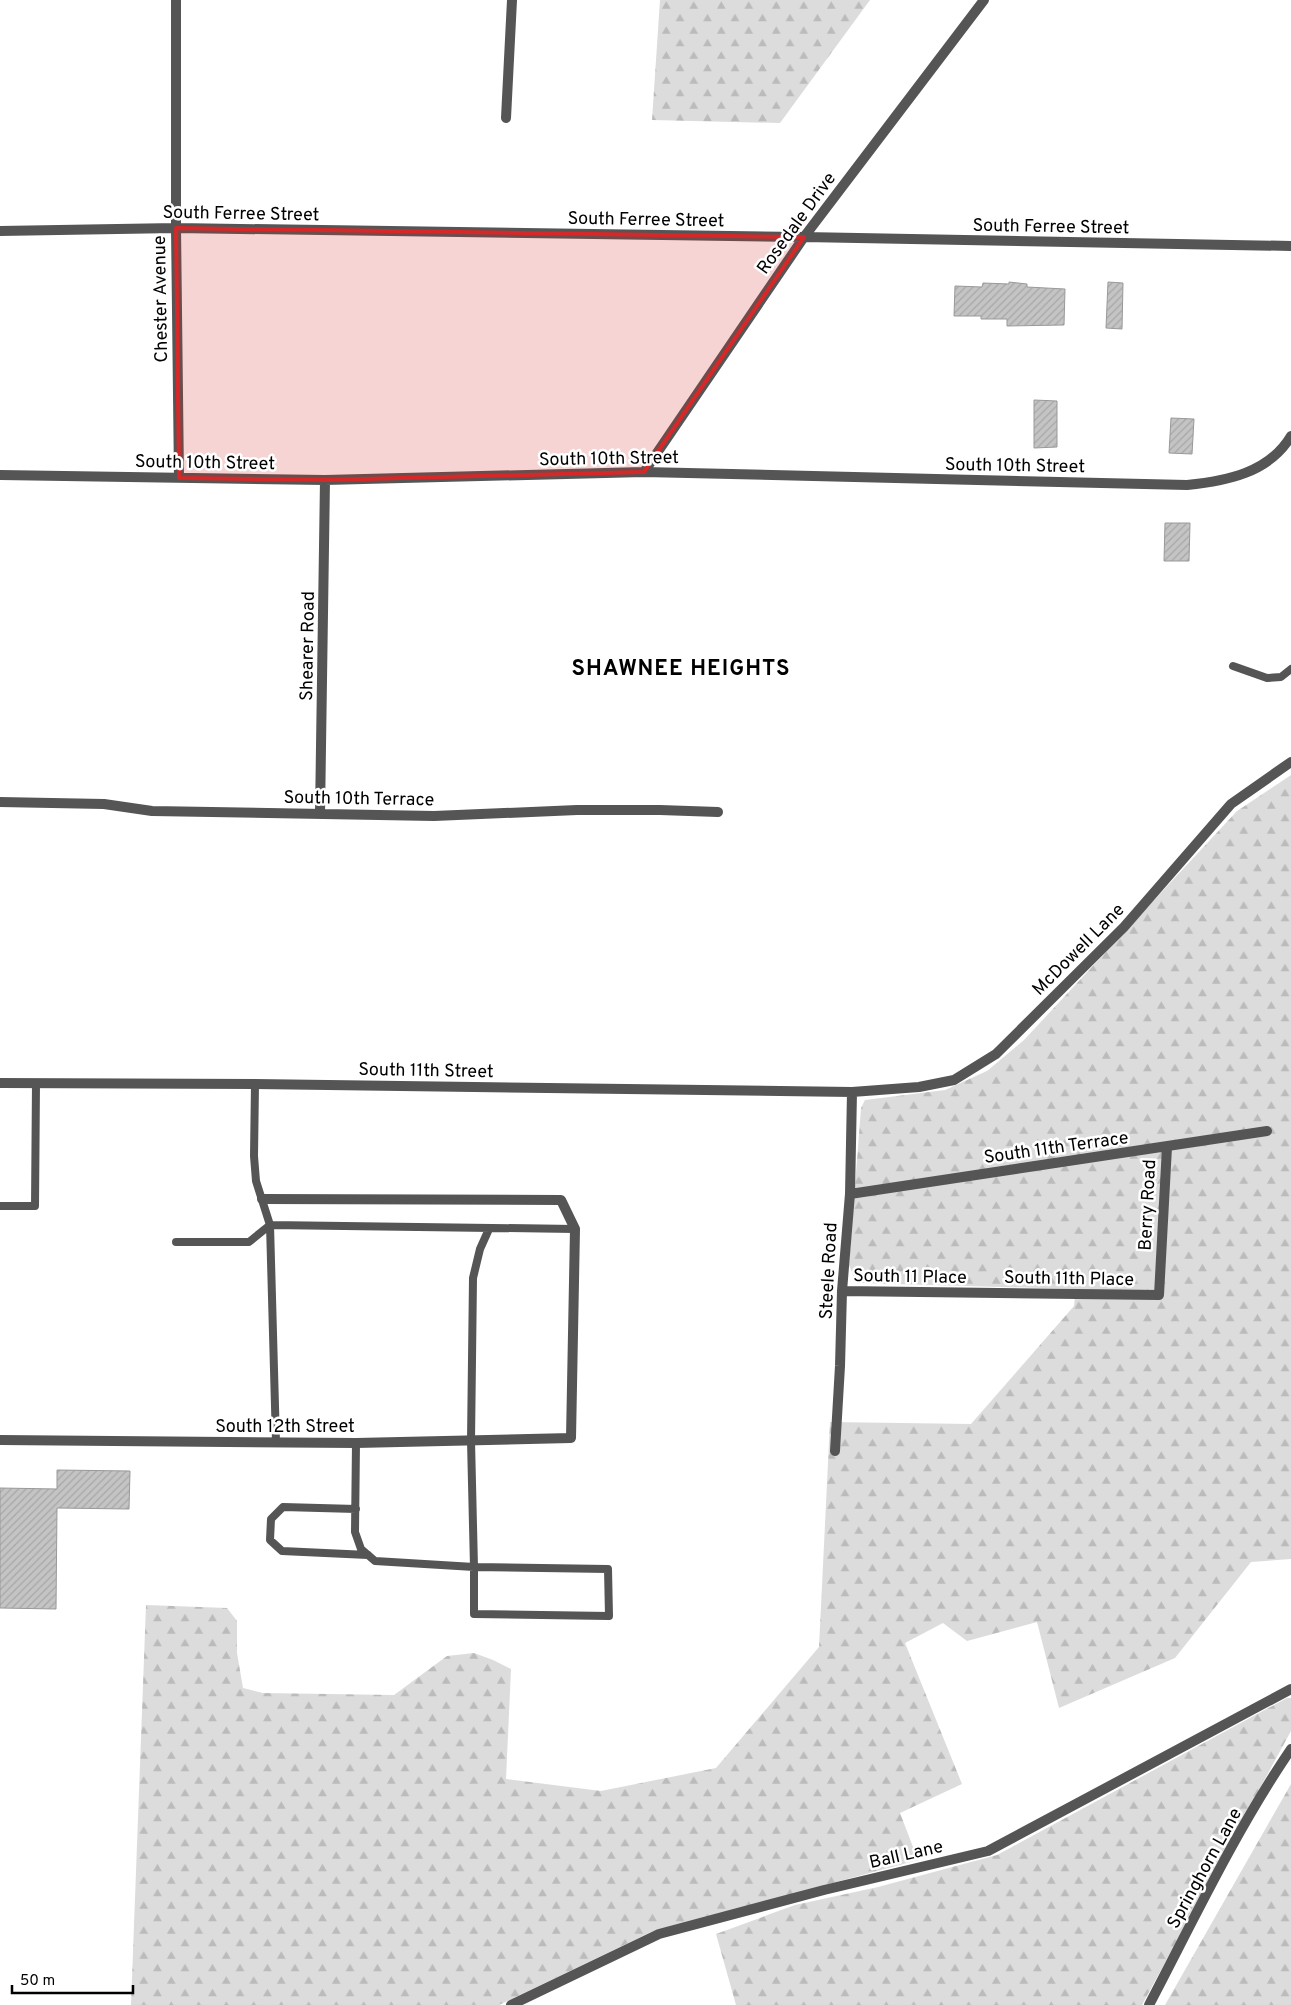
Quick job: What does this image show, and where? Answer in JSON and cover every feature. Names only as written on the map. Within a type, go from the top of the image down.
[{"type":"street","name":"Chester Avenue","points":[[176,0],[179,478]]},
{"type":"street","points":[[506,118],[512,0]]},
{"type":"street","name":"Rosedale Drive","points":[[644,472],[804,237],[984,0]]},
{"type":"street","name":"South Ferree Street","points":[[0,231],[176,228],[1291,246]]},
{"type":"street","name":"South 10th Street","points":[[0,475],[325,480],[644,472],[1187,485],[1219,482],[1248,473],[1284,448],[1291,436]]},
{"type":"street","name":"Shearer Road","points":[[320,814],[325,480]]},
{"type":"street","name":"McDowell Lane","points":[[852,1092],[920,1087],[954,1080],[996,1054],[1124,927],[1231,804],[1291,762]]},
{"type":"street","name":"South 10th Terrace","points":[[0,802],[104,804],[152,811],[320,814],[442,815],[577,810],[718,812]]},
{"type":"street","name":"South 11th Street","points":[[0,1083],[255,1084],[852,1092]]},
{"type":"street","name":"Steele Road","points":[[835,1451],[842,1291],[850,1194],[852,1092]]},
{"type":"street","name":"South 11th Terrace","points":[[850,1194],[1267,1131]]},
{"type":"street","name":"Berry Road","points":[[1159,1295],[1167,1147]]},
{"type":"street","points":[[262,1199],[561,1200],[575,1229]]},
{"type":"street","name":"South 12th Street","points":[[0,1440],[356,1443],[571,1438],[575,1229]]},
{"type":"street","name":"South 11 Place","points":[[842,1291],[978,1293]]},
{"type":"street","name":"South 11th Place","points":[[978,1293],[1159,1295]]},
{"type":"street","name":"Ball Lane","points":[[511,2005],[659,1934],[824,1890],[988,1852],[1291,1690]]},
{"type":"street","name":"Springhorn Lane","points":[[1149,2005],[1214,1880],[1277,1769],[1291,1750]]},
{"type":"lane","points":[[1234,666],[1267,678],[1281,677],[1291,669]]},
{"type":"lane","points":[[0,1206],[35,1206],[36,1083]]},
{"type":"lane","points":[[255,1084],[254,1156],[256,1181],[270,1225],[276,1442]]},
{"type":"lane","points":[[176,1242],[249,1242],[270,1225],[575,1229]]},
{"type":"lane","points":[[356,1443],[355,1532],[361,1549],[375,1561],[474,1566],[608,1569],[609,1616],[474,1614],[474,1566],[471,1440],[473,1278],[480,1250],[489,1229]]},
{"type":"lane","points":[[356,1509],[283,1507],[271,1519],[270,1540],[282,1551],[368,1555]]},
{"type":"highlighted area","points":[[176,228],[804,237],[644,472],[325,480],[179,478]]},
{"type":"green space","points":[[660,0],[870,0],[780,123],[652,120]]},
{"type":"green space","points":[[1291,775],[1291,1559],[1251,1562],[1175,1658],[1059,1708],[1037,1622],[967,1641],[943,1623],[905,1643],[962,1784],[900,1813],[918,1860],[651,1932],[499,2005],[131,2005],[146,1605],[227,1608],[237,1621],[237,1653],[243,1688],[263,1693],[394,1695],[447,1656],[474,1653],[493,1660],[511,1669],[506,1779],[601,1791],[716,1768],[819,1647],[830,1422],[971,1424],[1074,1306],[1076,1289],[861,1283],[855,1280],[849,1265],[861,1108],[865,1100],[945,1090],[987,1071],[1024,1040],[1237,811]]},
{"type":"green space","points":[[1287,1698],[1291,1698],[1291,1731],[1142,2005],[736,2005],[716,1934],[795,1905],[878,1887],[997,1855]]},
{"type":"green space","points":[[1291,1784],[1291,2005],[1165,2005]]},
{"type":"building","points":[[1009,282],[1027,284],[1027,287],[1065,289],[1064,325],[1007,326],[1007,319],[981,319],[981,316],[954,316],[955,286],[982,287],[983,283],[1009,284]]},
{"type":"building","points":[[1108,282],[1123,283],[1122,329],[1106,328]]},
{"type":"building","points":[[1034,400],[1057,401],[1057,447],[1034,448]]},
{"type":"building","points":[[1171,418],[1194,419],[1192,454],[1169,453]]},
{"type":"building","points":[[1165,523],[1190,523],[1189,561],[1164,561]]},
{"type":"building","points":[[57,1470],[130,1471],[129,1509],[57,1508],[56,1609],[0,1608],[0,1488],[57,1489]]},
{"type":"district","name":"SHAWNEE HEIGHTS","points":[[681,667]]}]
